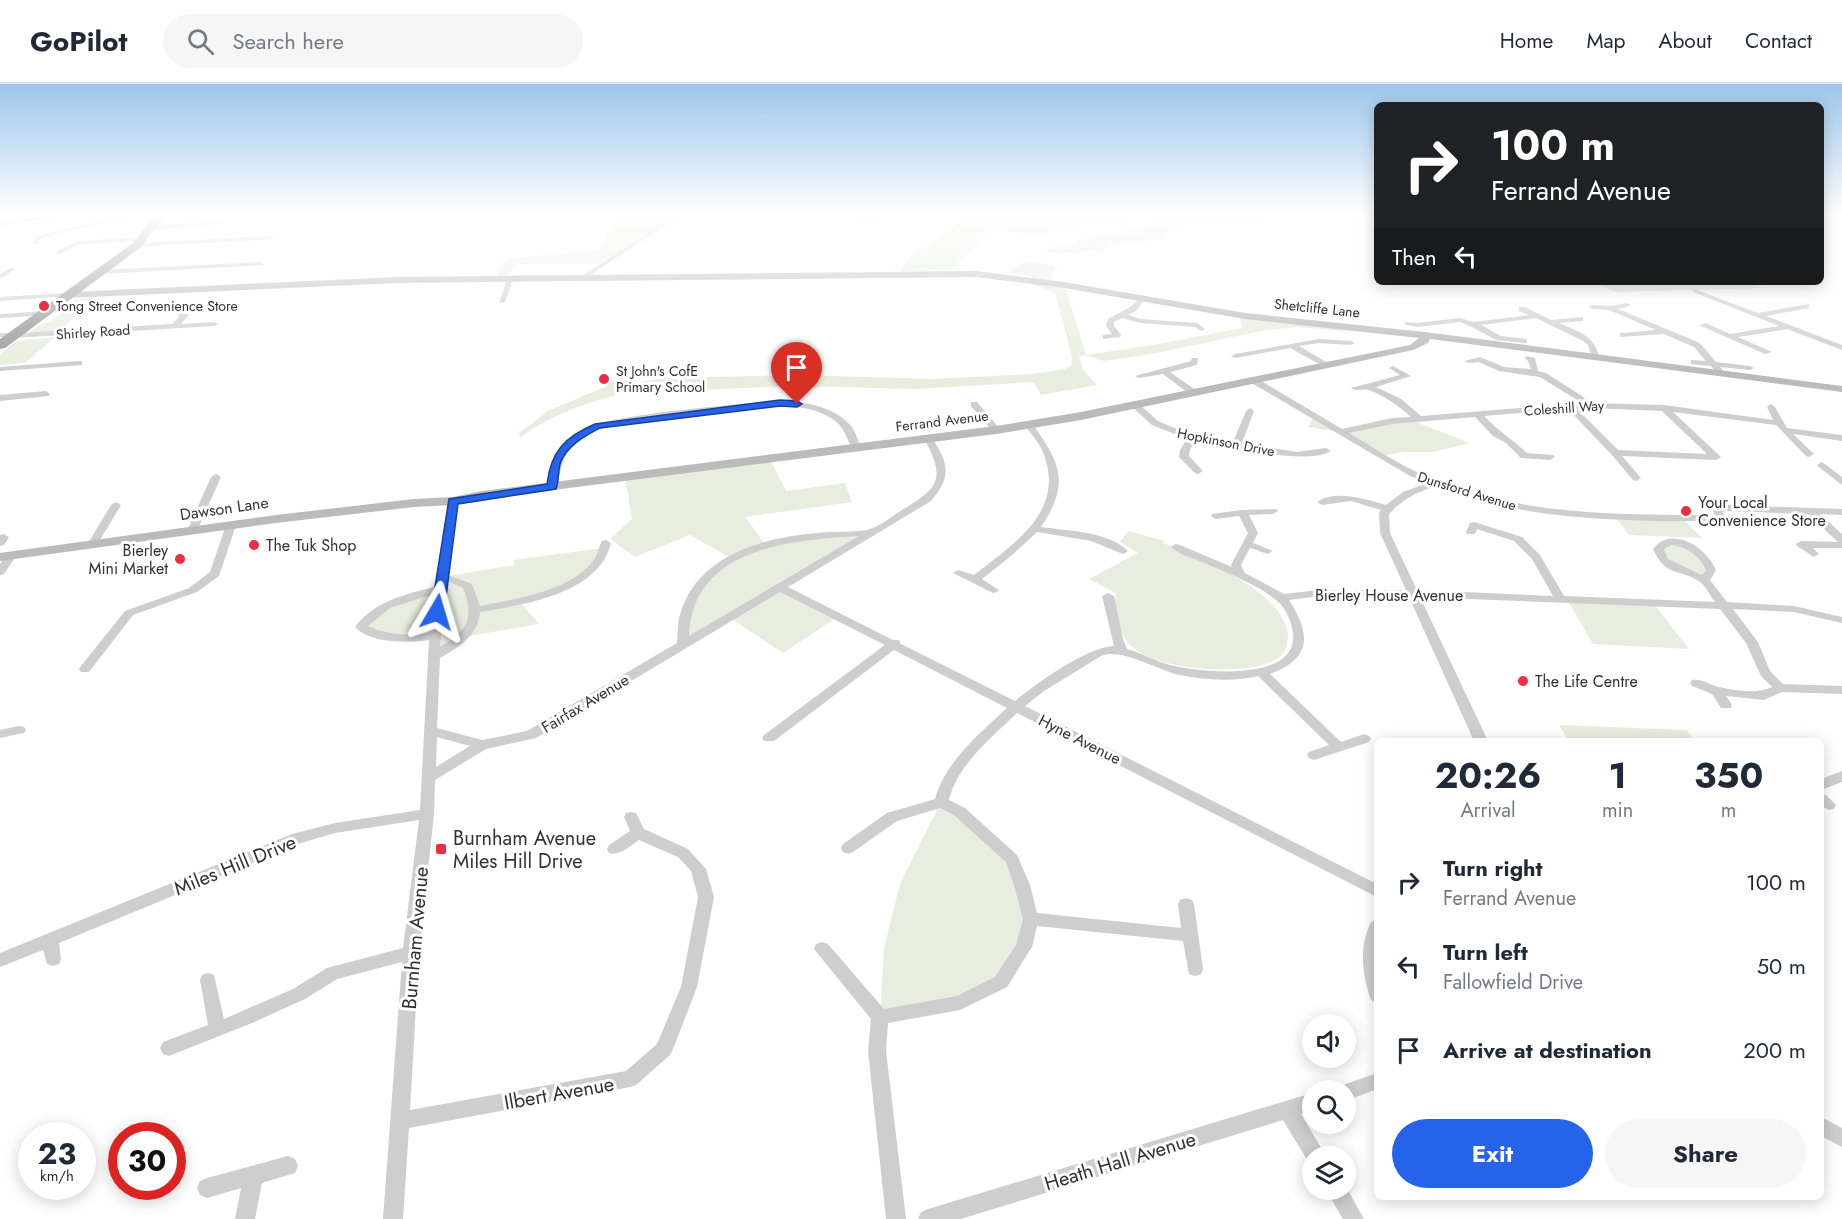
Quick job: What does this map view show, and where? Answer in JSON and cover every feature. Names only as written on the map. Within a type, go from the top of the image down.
[{"type":"highway","points":[[0,345],[9,335],[107,268]]},
{"type":"street","points":[[102,272],[185,268]]},
{"type":"street","points":[[218,277],[225,268]]},
{"type":"street","points":[[582,278],[597,268]]},
{"type":"street","points":[[0,277],[12,269]]},
{"type":"street","name":"Shetcliffe Lane","points":[[69,296],[377,281],[976,274],[1143,298],[1245,316],[1718,368],[1839,390]]},
{"type":"street","points":[[490,300],[501,300],[510,279]]},
{"type":"street","points":[[1695,291],[1842,348]]},
{"type":"street","points":[[0,299],[69,296]]},
{"type":"street","points":[[1106,336],[1117,335],[1110,326],[1111,321],[1133,309],[1143,298]]},
{"type":"street","points":[[1592,307],[1610,308],[1627,305]]},
{"type":"street","points":[[1758,315],[1806,306]]},
{"type":"street","points":[[1610,308],[1697,345],[1718,368]]},
{"type":"street","points":[[1522,309],[1586,339],[1592,344],[1595,356]]},
{"type":"street","points":[[0,316],[44,313]]},
{"type":"street","points":[[174,327],[185,315],[181,315]]},
{"type":"street","points":[[1120,315],[1141,321],[1199,325]]},
{"type":"street","points":[[1473,324],[1537,316]]},
{"type":"street","points":[[1407,324],[1417,326],[1458,318],[1499,338],[1524,341]]},
{"type":"street","points":[[1551,322],[1580,319]]},
{"type":"street","name":"Shirley Road","points":[[9,335],[214,324]]},
{"type":"street","points":[[1703,325],[1768,352]]},
{"type":"street","points":[[1730,336],[1787,327]]},
{"type":"street","points":[[1623,335],[1689,332]]},
{"type":"street","points":[[1413,347],[1424,341],[1425,335]]},
{"type":"street","name":"Ferrand Avenue","points":[[453,501],[1028,424],[1135,405],[1413,347],[1457,340]]},
{"type":"street","points":[[1236,356],[1247,350],[1345,341]]},
{"type":"street","points":[[1291,345],[1325,365]]},
{"type":"street","points":[[1468,361],[1480,358],[1502,369],[1533,372],[1558,383],[1592,405]]},
{"type":"street","points":[[1532,359],[1535,370],[1533,372]]},
{"type":"street","points":[[1139,374],[1164,371],[1195,362],[1205,365]]},
{"type":"street","points":[[1694,362],[1718,368],[1750,368]]},
{"type":"street","points":[[0,369],[79,363]]},
{"type":"street","points":[[1355,388],[1412,376],[1393,369]]},
{"type":"street","points":[[1492,373],[1502,369]]},
{"type":"street","points":[[1164,371],[1194,393]]},
{"type":"street","name":"Dunsford Avenue","points":[[1253,380],[1413,474],[1435,484],[1500,504],[1583,517],[1706,518]]},
{"type":"street","points":[[1368,386],[1398,401],[1418,418]]},
{"type":"street","points":[[0,398],[46,394]]},
{"type":"street","points":[[552,486],[555,463],[579,435],[598,426],[647,418],[780,403],[797,404],[815,407],[834,417],[847,427],[856,448]]},
{"type":"street","points":[[974,404],[996,429]]},
{"type":"street","name":"Hopkinson Drive","points":[[1135,405],[1155,423],[1192,438],[1297,455],[1326,452]]},
{"type":"street","name":"Coleshill Way","points":[[1340,432],[1418,418],[1592,405],[1663,408],[1782,426],[1840,440]]},
{"type":"street","points":[[1771,407],[1782,426],[1809,454]]},
{"type":"street","points":[[1571,408],[1636,478]]},
{"type":"street","points":[[1615,453],[1716,457],[1663,408]]},
{"type":"street","points":[[1237,444],[1250,411]]},
{"type":"street","points":[[1479,415],[1496,434],[1509,441],[1524,456]]},
{"type":"street","points":[[975,579],[1036,529],[1051,501],[1055,483],[1046,450],[1028,424]]},
{"type":"street","name":"Fairfax Avenue","points":[[428,778],[482,745],[531,735],[782,588],[870,532],[928,499],[940,486],[943,467],[928,438]]},
{"type":"street","points":[[1192,438],[1184,457],[1198,471]]},
{"type":"street","points":[[1513,458],[1550,457]]},
{"type":"street","points":[[1822,465],[1842,482]]},
{"type":"street","points":[[192,531],[216,477]]},
{"type":"street","points":[[1435,484],[1413,489],[1400,497],[1384,513],[1385,533],[1480,738]]},
{"type":"street","points":[[1322,502],[1352,495],[1388,509]]},
{"type":"street","name":"Dawson Lane","points":[[6,556],[231,525],[414,503],[453,501]]},
{"type":"street","name":"Burnham Avenue","points":[[393,1219],[411,953],[427,814],[435,636],[453,501]]},
{"type":"street","points":[[92,545],[116,505]]},
{"type":"street","points":[[1720,516],[1718,511],[1724,507],[1842,512]]},
{"type":"street","points":[[1216,516],[1273,511]]},
{"type":"street","points":[[1810,511],[1842,542],[1839,546],[1801,544],[1814,554]]},
{"type":"street","points":[[1241,513],[1247,519],[1253,533],[1236,565],[1241,575]]},
{"type":"street","points":[[85,669],[129,613],[193,590],[215,573],[231,525]]},
{"type":"street","points":[[1471,532],[1474,525],[1518,538],[1536,556],[1560,598]]},
{"type":"street","points":[[1036,529],[1105,543],[1123,551]]},
{"type":"street","name":"Fairfax Avenue","points":[[683,645],[685,615],[699,585],[730,558],[765,544],[817,535],[870,532]]},
{"type":"street","points":[[1105,543],[1114,532]]},
{"type":"street","points":[[1704,580],[1711,570],[1705,558],[1679,543],[1669,540],[1660,544],[1658,549],[1664,561],[1687,574],[1704,580],[1752,642],[1765,673],[1780,688]]},
{"type":"street","points":[[475,610],[556,591],[582,577],[601,558],[606,543]]},
{"type":"street","points":[[1247,544],[1268,551]]},
{"type":"street","points":[[1176,547],[1241,575],[1282,598]]},
{"type":"street","points":[[0,572],[6,556]]},
{"type":"street","points":[[958,573],[975,579],[993,590]]},
{"type":"street","points":[[434,656],[464,637],[473,626],[475,610],[468,586],[452,579],[392,603],[370,615],[361,627],[390,638],[411,640],[435,636]]},
{"type":"street","name":"Hyne Avenue","points":[[782,588],[895,643],[1374,889]]},
{"type":"street","name":"Bierley House Avenue","points":[[1122,650],[1145,661],[1190,673],[1261,672],[1288,662],[1299,649],[1299,634],[1295,617],[1282,598],[1319,593],[1413,593],[1722,605],[1794,609],[1842,620]]},
{"type":"street","points":[[941,802],[941,793],[967,756],[1017,707],[1040,689],[1105,650],[1122,650],[1117,639],[1108,596]]},
{"type":"street","points":[[769,738],[895,643]]},
{"type":"street","points":[[1261,672],[1339,747]]},
{"type":"street","points":[[1696,683],[1716,691],[1764,696],[1780,688],[1842,690]]},
{"type":"street","points":[[1716,691],[1726,705]]},
{"type":"street","points":[[0,734],[19,730]]},
{"type":"street","name":"Fairfax Avenue","points":[[431,731],[482,745]]},
{"type":"street","points":[[1314,755],[1364,739]]},
{"type":"street","points":[[1824,784],[1842,776]]},
{"type":"street","points":[[848,848],[892,817],[941,802],[960,812],[1012,859],[1031,919],[1024,947],[1001,982],[960,1003],[880,1017]]},
{"type":"street","name":"Miles Hill Drive","points":[[0,960],[297,838],[335,828],[427,814]]},
{"type":"street","name":"Ilbert Avenue","points":[[401,1120],[630,1079],[663,1048],[689,987],[706,897],[698,869],[683,853],[635,825],[614,849]]},
{"type":"street","points":[[1186,904],[1195,969]]},
{"type":"street","points":[[1031,919],[1190,935]]},
{"type":"street","points":[[1374,934],[1371,975],[1374,985]]},
{"type":"street","points":[[50,940],[53,960]]},
{"type":"street","points":[[822,949],[880,1017],[877,1051],[896,1219]]},
{"type":"street","points":[[169,1048],[299,994],[333,973],[411,953]]},
{"type":"street","points":[[208,980],[217,1029]]},
{"type":"street","points":[[1356,1089],[1374,1083]]},
{"type":"street","name":"Heath Hall Avenue","points":[[928,1219],[1302,1105]]},
{"type":"street","points":[[1288,1110],[1310,1146]]},
{"type":"street","points":[[1824,1128],[1842,1138]]},
{"type":"street","points":[[207,1188],[288,1166]]},
{"type":"street","points":[[246,1219],[254,1175]]},
{"type":"street","points":[[1342,1200],[1354,1219]]},
{"type":"green space","points":[[499,268],[513,268],[506,277],[497,277]]},
{"type":"green space","points":[[902,268],[953,268],[951,270],[900,271]]},
{"type":"green space","points":[[1015,268],[1057,268],[1050,277],[1052,279],[1049,280],[1008,273]]},
{"type":"green space","points":[[1026,282],[1066,289],[1086,355],[1079,356],[1083,370],[1097,385],[1041,395],[1034,382],[915,389],[793,386],[625,393],[570,410],[520,438],[519,433],[548,411],[607,386],[604,384],[613,380],[642,382],[664,378],[799,375],[933,379],[1033,374],[1065,369],[1071,365],[1072,357],[1055,293]]},
{"type":"green space","points":[[1601,285],[1755,285],[1762,288],[1616,292]]},
{"type":"green space","points":[[96,297],[59,331],[29,332],[55,318],[74,301]]},
{"type":"green space","points":[[1240,318],[1329,326],[1353,332],[1298,327],[1261,331],[1152,354],[1104,361],[1086,355],[1242,328]]},
{"type":"green space","points":[[55,337],[25,363],[0,365],[0,354],[16,341]]},
{"type":"green space","points":[[1314,416],[1340,432],[1308,427]]},
{"type":"green space","points":[[1408,419],[1470,443],[1433,452],[1403,452],[1382,456],[1340,432]]},
{"type":"green space","points":[[770,459],[786,491],[845,483],[852,502],[745,517],[765,544],[870,532],[783,587],[839,616],[783,653],[730,618],[683,645],[699,585],[729,557],[690,535],[635,557],[610,539],[632,519],[625,477]]},
{"type":"green space","points":[[1616,518],[1683,519],[1702,538],[1629,535]]},
{"type":"green space","points":[[1128,531],[1165,541],[1163,543],[1217,567],[1256,590],[1283,618],[1288,634],[1285,651],[1278,658],[1246,668],[1202,669],[1159,660],[1141,653],[1129,644],[1116,620],[1116,593],[1089,579],[1138,553],[1120,542]]},
{"type":"green space","points":[[1669,540],[1705,558],[1708,578],[1664,560],[1661,544]]},
{"type":"green space","points":[[603,548],[582,577],[520,602],[539,624],[464,637],[434,656],[435,637],[411,640],[361,627],[370,615],[439,589],[442,577],[514,565],[514,560]]},
{"type":"green space","points":[[1567,599],[1653,603],[1689,649],[1593,644]]},
{"type":"green space","points":[[1559,725],[1687,730],[1692,738],[1567,738]]},
{"type":"green space","points":[[941,802],[1012,859],[1031,919],[1001,982],[960,1003],[880,1017],[884,948],[900,884]]},
{"type":"place","name":"Tong Street Convenience Store","points":[[44,306]]},
{"type":"place","name":"St John's CofE Primary School","points":[[604,379]]},
{"type":"place","name":"Your Local Convenience Store","points":[[1686,511]]},
{"type":"place","name":"The Tuk Shop","points":[[254,545]]},
{"type":"place","name":"Bierley Mini Market","points":[[180,559]]},
{"type":"place","name":"The Life Centre","points":[[1523,681]]},
{"type":"place","name":"Burnham Avenue Miles Hill Drive","points":[[441,849]]},
{"type":"route","points":[[437,612],[453,501],[552,486],[555,463],[565,448],[586,430],[598,426],[780,403],[797,404]]}]
